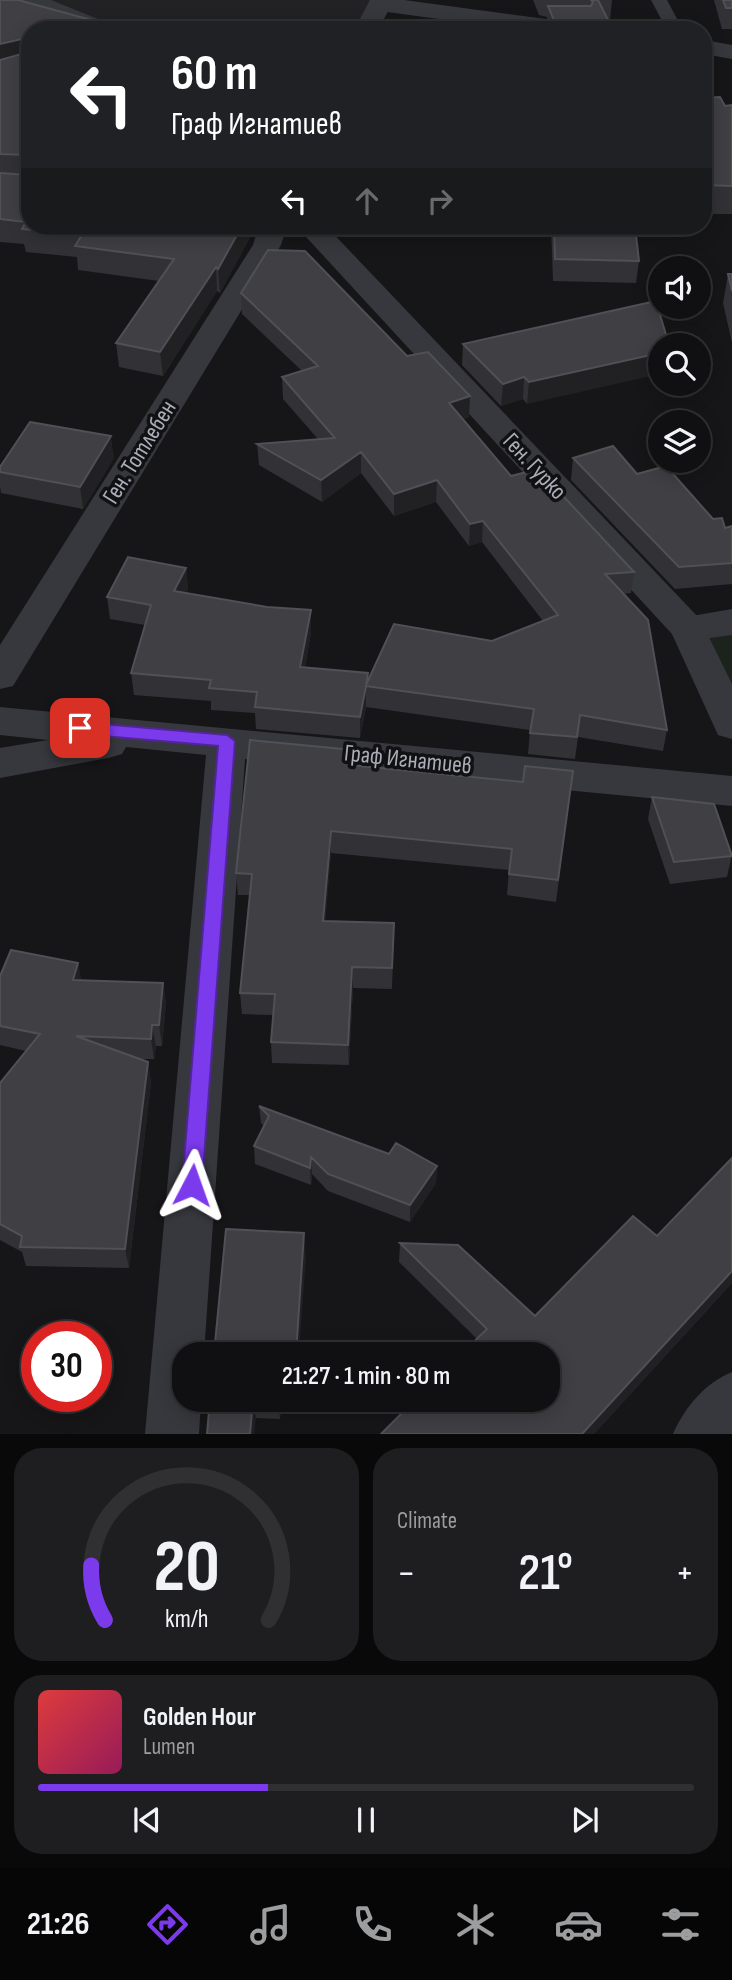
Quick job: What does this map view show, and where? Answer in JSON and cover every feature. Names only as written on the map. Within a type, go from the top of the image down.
[{"type":"street","points":[[30,0],[81,21]]},
{"type":"street","points":[[371,21],[381,2],[513,21]]},
{"type":"street","points":[[712,48],[732,52]]},
{"type":"street","name":"Ген. Тотлебен","points":[[0,676],[267,244],[270,235]]},
{"type":"street","name":"Ген. Гурко","points":[[318,235],[687,628],[732,725]]},
{"type":"street","points":[[687,628],[732,622]]},
{"type":"street","name":"Граф Игнатиев","points":[[0,721],[732,791]]},
{"type":"street","points":[[0,762],[159,736]]},
{"type":"street","points":[[172,1434],[227,741]]},
{"type":"street","points":[[700,1434],[732,1398]]},
{"type":"lane","points":[[659,0],[670,21]]},
{"type":"shaded area","points":[[30,0],[380,0],[369,21],[82,21]]},
{"type":"shaded area","points":[[732,622],[732,725],[687,628]]},
{"type":"building","points":[[0,0],[18,0],[95,21],[21,21],[21,39],[0,44]]},
{"type":"building","points":[[591,0],[598,0],[608,21],[554,21],[548,6],[591,6]]},
{"type":"building","points":[[723,0],[732,0],[732,8],[726,8]]},
{"type":"building","points":[[21,54],[21,155],[0,154],[0,60]]},
{"type":"building","points":[[720,97],[725,106],[732,105],[732,186],[712,185],[712,98]]},
{"type":"building","points":[[0,173],[21,174],[21,221],[0,219]]},
{"type":"building","points":[[82,235],[237,235],[218,269],[216,267],[160,352],[116,343],[174,259],[75,246]]},
{"type":"building","points":[[554,235],[636,235],[639,261],[555,259]]},
{"type":"building","points":[[268,250],[305,251],[407,356],[428,352],[470,396],[449,403],[511,476],[538,469],[634,572],[605,574],[648,620],[667,730],[580,715],[577,737],[530,733],[534,709],[366,686],[360,717],[255,707],[257,692],[209,688],[211,680],[131,673],[151,605],[107,597],[128,557],[186,568],[174,591],[267,607],[311,610],[300,667],[368,673],[366,685],[394,624],[492,641],[558,615],[483,521],[470,524],[437,480],[394,494],[361,452],[321,480],[257,444],[335,438],[282,377],[318,366],[241,293]]},
{"type":"building","points":[[728,274],[732,274],[732,291]]},
{"type":"building","points":[[648,303],[648,319],[661,319],[665,333],[648,333],[648,356],[529,382],[524,377],[503,384],[463,344]]},
{"type":"building","points":[[30,422],[111,436],[80,487],[0,472],[0,467]]},
{"type":"building","points":[[613,446],[637,474],[648,471],[672,473],[713,519],[722,518],[725,528],[732,526],[732,563],[679,567],[573,458]]},
{"type":"building","points":[[250,740],[353,750],[350,765],[523,782],[525,766],[573,771],[558,880],[509,874],[512,849],[331,831],[323,921],[394,923],[392,968],[352,967],[348,1045],[271,1042],[275,994],[240,993],[252,874],[236,873]]},
{"type":"building","points":[[652,797],[714,804],[732,856],[674,862]]},
{"type":"building","points":[[11,950],[78,963],[73,980],[163,983],[159,1025],[152,1025],[151,1039],[76,1036],[148,1062],[125,1249],[20,1247],[22,1236],[0,1224],[0,1083],[40,1034],[0,1026],[0,976]]},
{"type":"building","points":[[259,1106],[389,1154],[396,1143],[437,1166],[410,1205],[328,1174],[311,1157],[310,1168],[254,1146],[269,1116]]},
{"type":"building","points":[[732,1158],[732,1271],[582,1434],[381,1434],[403,1412],[560,1412],[560,1342],[473,1342],[487,1329],[400,1243],[458,1245],[535,1316],[633,1216],[657,1236]]},
{"type":"building","points":[[226,1229],[304,1233],[297,1342],[215,1342]]},
{"type":"building","points":[[209,1412],[252,1412],[250,1434],[207,1434]]},
{"type":"route","points":[[80,728],[227,741],[192,1185]]}]
